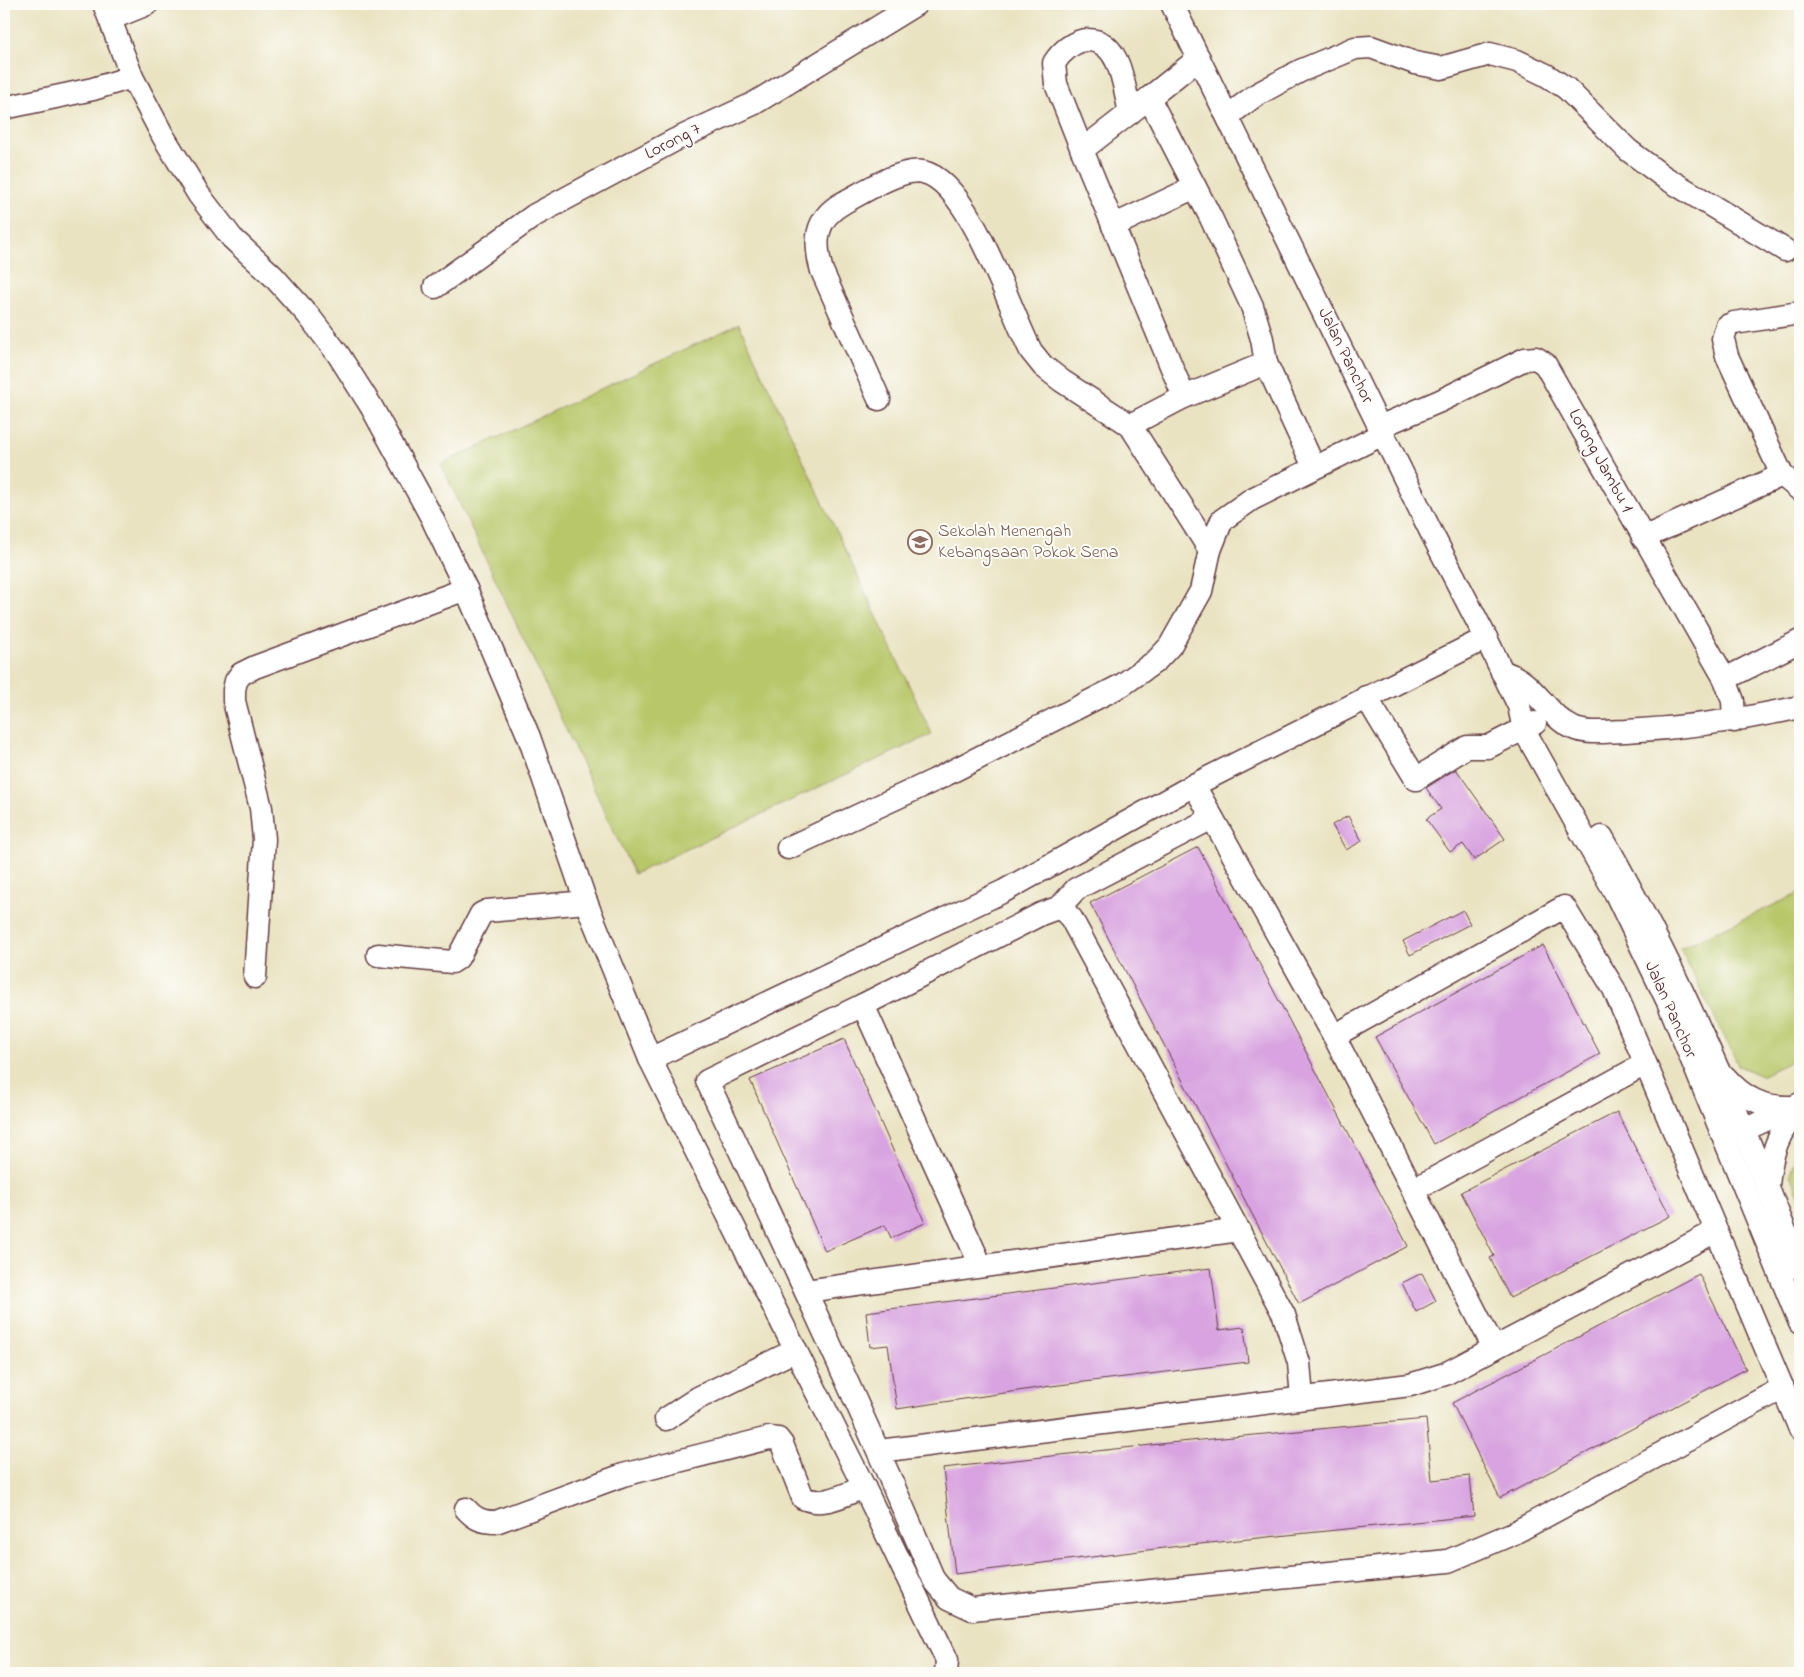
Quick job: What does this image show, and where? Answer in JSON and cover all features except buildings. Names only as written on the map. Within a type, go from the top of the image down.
[{"type":"street","points":[[147,4],[107,11],[132,77],[163,136],[199,195],[232,238],[273,276],[308,315],[362,391],[431,516],[466,589],[529,737],[586,902],[650,1059],[864,1487],[947,1660],[946,1673]]},
{"type":"street","name":"Lorong 7","points":[[435,287],[535,215],[675,140],[753,104],[916,4]]},
{"type":"street","name":"Jalan Panchor","points":[[1179,6],[1199,58],[1229,116],[1381,431],[1529,726],[1616,894],[1669,1004],[1800,1323]]},
{"type":"street","points":[[1130,113],[1115,56],[1109,47],[1098,40],[1082,40],[1060,53],[1054,63],[1055,77],[1082,150],[1184,397]]},
{"type":"street","points":[[1229,116],[1256,95],[1300,71],[1355,48],[1371,47],[1415,63],[1441,68],[1490,54],[1517,61],[1546,74],[1566,88],[1628,150],[1664,177],[1785,250]]},
{"type":"street","points":[[1082,150],[1199,58]]},
{"type":"street","points":[[4,108],[93,89],[132,77]]},
{"type":"street","points":[[1149,98],[1195,187],[1252,306],[1262,340],[1266,363],[1314,468]]},
{"type":"street","points":[[879,399],[822,272],[816,250],[819,232],[823,219],[832,208],[906,172],[923,172],[939,178],[957,196],[983,242],[1031,351],[1043,366],[1062,381],[1130,425],[1210,550]]},
{"type":"street","points":[[1113,226],[1195,187]]},
{"type":"street","points":[[1800,313],[1734,323],[1727,326],[1723,332],[1727,356],[1782,476],[1800,490]]},
{"type":"street","name":"Lorong Jambu 1","points":[[1381,431],[1524,359],[1536,358],[1545,364],[1643,538],[1725,678],[1733,701],[1734,721]]},
{"type":"street","points":[[1130,425],[1184,397],[1266,363]]},
{"type":"street","points":[[788,848],[935,780],[1122,685],[1141,672],[1165,651],[1177,634],[1201,591],[1210,550],[1222,520],[1237,508],[1381,431]]},
{"type":"street","points":[[1643,538],[1782,476]]},
{"type":"street","points":[[255,977],[264,839],[261,808],[234,701],[236,680],[241,674],[255,666],[466,589]]},
{"type":"street","points":[[650,1059],[1004,891],[1194,786],[1366,697],[1486,638]]},
{"type":"street","points":[[1725,678],[1800,641]]},
{"type":"street","points":[[1502,672],[1518,677],[1562,720],[1572,728],[1585,731],[1635,730],[1734,721],[1800,707]]},
{"type":"street","points":[[1366,697],[1416,779],[1467,747],[1488,747],[1529,726]]},
{"type":"street","name":"Jalan Panchor","points":[[1529,726],[1634,894],[1691,1006],[1768,1185],[1800,1269]]},
{"type":"street","points":[[1194,786],[1334,1036],[1494,1348]]},
{"type":"street","points":[[1212,818],[1076,889],[1060,907],[1041,914],[863,1005],[707,1081],[806,1290],[879,1451],[934,1580],[949,1598],[972,1609],[1448,1561],[1514,1532],[1783,1388]]},
{"type":"street","points":[[378,954],[452,962],[458,958],[481,914],[487,911],[586,902]]},
{"type":"street","points":[[1060,907],[1071,918],[1284,1315],[1299,1363],[1302,1398]]},
{"type":"street","points":[[1334,1036],[1564,907],[1614,989],[1800,1429]]},
{"type":"street","points":[[863,1005],[981,1266]]},
{"type":"street","points":[[1413,1190],[1645,1064]]},
{"type":"street","points":[[1717,1066],[1739,1091],[1760,1104],[1773,1108],[1799,1107]]},
{"type":"street","points":[[1710,1107],[1726,1122],[1744,1130],[1799,1107]]},
{"type":"street","points":[[1768,1185],[1775,1146],[1799,1107]]},
{"type":"street","points":[[1738,1175],[1739,1154],[1744,1130]]},
{"type":"street","points":[[806,1290],[1239,1230]]},
{"type":"street","points":[[879,1451],[1410,1385],[1445,1374],[1716,1231]]},
{"type":"street","points":[[666,1419],[706,1394],[796,1350]]},
{"type":"street","points":[[466,1509],[480,1520],[496,1522],[623,1476],[770,1438],[778,1439],[782,1444],[802,1498],[809,1501],[830,1501],[864,1487]]},
{"type":"green space","points":[[739,324],[932,734],[634,874],[441,464]]},
{"type":"green space","points":[[1800,893],[1800,1057],[1761,1076],[1739,1066],[1680,948]]},
{"type":"green space","points":[[1800,1143],[1800,1198],[1791,1174]]},
{"type":"place","name":"Sekolah Menengah Kebangsaan Pokok Sena","points":[[920,542]]}]
